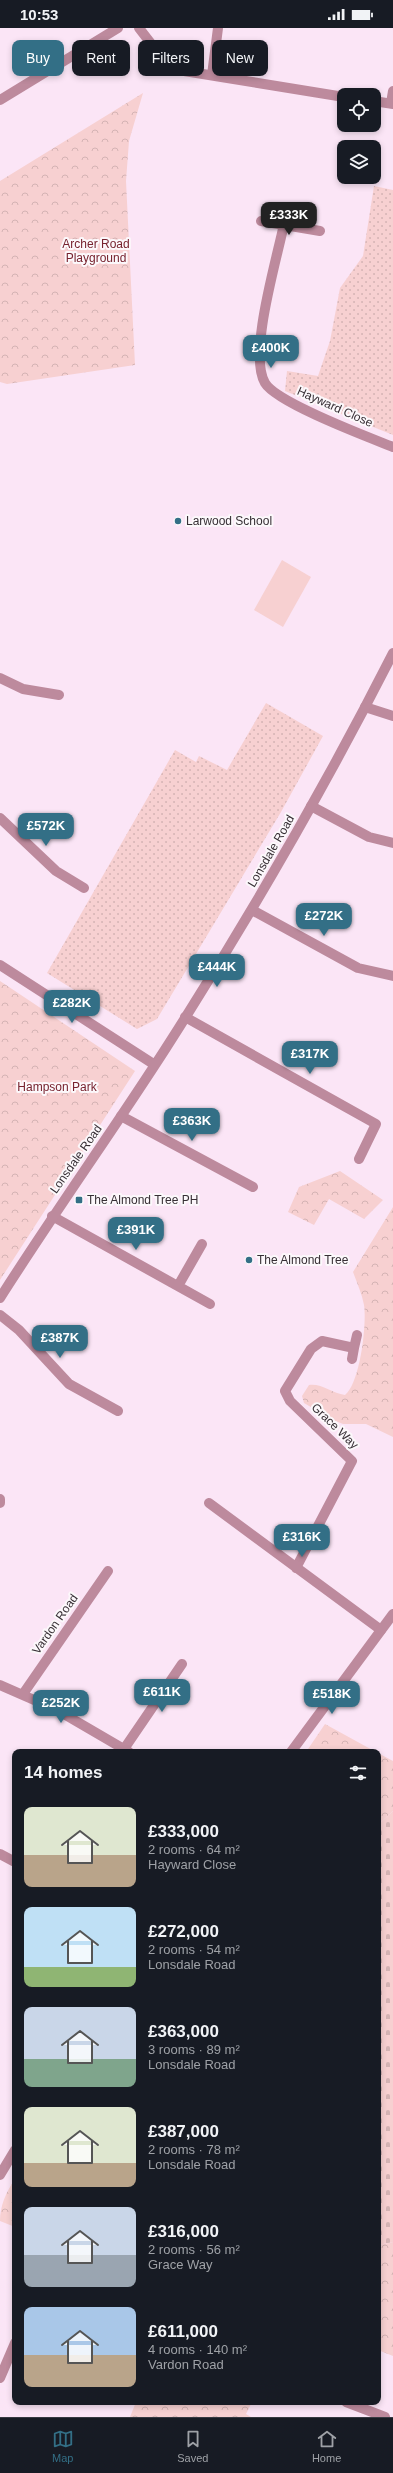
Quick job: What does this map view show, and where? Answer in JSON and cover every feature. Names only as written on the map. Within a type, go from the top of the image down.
[{"type":"street","points":[[0,100],[118,28]]},
{"type":"street","points":[[139,28],[166,63],[178,70],[212,75]]},
{"type":"street","points":[[216,40],[218,28]]},
{"type":"street","points":[[218,76],[337,96]]},
{"type":"street","points":[[381,102],[392,103],[393,91]]},
{"type":"street","points":[[261,221],[320,231]]},
{"type":"street","name":"Hayward Close","points":[[284,224],[261,336],[260,370],[266,384],[288,401],[342,426],[393,447]]},
{"type":"street","name":"Lonsdale Road","points":[[0,1298],[52,1216],[155,1065],[252,910],[311,806],[393,653]]},
{"type":"street","points":[[0,678],[29,691],[59,695]]},
{"type":"street","points":[[365,707],[393,716]]},
{"type":"street","points":[[311,806],[369,837],[393,843]]},
{"type":"street","points":[[0,818],[56,870],[84,888]]},
{"type":"street","points":[[252,910],[358,968],[393,976]]},
{"type":"street","points":[[0,965],[155,1065]]},
{"type":"street","points":[[185,1017],[376,1124],[358,1160]]},
{"type":"street","points":[[121,1116],[253,1187]]},
{"type":"street","points":[[52,1216],[210,1304]]},
{"type":"street","points":[[178,1286],[202,1244]]},
{"type":"street","points":[[0,1315],[19,1330],[69,1384],[118,1411]]},
{"type":"street","points":[[352,1359],[357,1335]]},
{"type":"street","name":"Grace Way","points":[[296,1568],[352,1461],[290,1401],[286,1392],[311,1349],[322,1341],[354,1348]]},
{"type":"street","points":[[209,1503],[381,1630]]},
{"type":"street","name":"Vardon Road","points":[[23,1694],[108,1571]]},
{"type":"street","points":[[293,1749],[393,1614]]},
{"type":"street","points":[[127,1749],[182,1664]]},
{"type":"street","points":[[0,1684],[84,1724],[124,1749]]},
{"type":"street","points":[[0,1854],[12,1860]]},
{"type":"street","points":[[0,2175],[12,2155]]},
{"type":"street","points":[[0,2378],[12,2350]]},
{"type":"street","points":[[354,2405],[385,2417]]},
{"type":"green space","name":"Archer Road Playground","points":[[143,93],[129,141],[126,181],[135,365],[7,384],[0,382],[0,181]]},
{"type":"green space","points":[[374,186],[393,190],[393,435],[285,391],[287,371],[318,376],[330,341],[340,288],[363,256]]},
{"type":"green space","points":[[282,560],[311,577],[283,627],[254,610]]},
{"type":"green space","points":[[266,703],[323,736],[281,812],[157,1019],[137,1029],[47,973],[175,750],[196,762],[199,756],[227,770]]},
{"type":"green space","name":"Hampson Park","points":[[0,981],[135,1071],[0,1280]]},
{"type":"green space","points":[[340,1171],[383,1200],[364,1219],[329,1199],[314,1225],[288,1212],[299,1187]]},
{"type":"green space","points":[[393,1207],[393,1437],[366,1424],[343,1424],[331,1419],[304,1403],[302,1396],[309,1385],[318,1385],[345,1395],[355,1379],[361,1353],[365,1314],[361,1293],[353,1272]]},
{"type":"green space","points":[[325,1724],[371,1749],[308,1749]]},
{"type":"green space","points":[[381,1755],[393,1761],[393,1811],[381,1822]]},
{"type":"green space","points":[[393,1811],[393,2242],[381,2244],[381,1822]]},
{"type":"green space","points":[[12,2184],[12,2226],[0,2221],[4,2199]]},
{"type":"green space","points":[[393,2242],[393,2356],[381,2351],[381,2244]]},
{"type":"green space","points":[[135,2405],[250,2405],[246,2414],[251,2417],[130,2417]]},
{"type":"place","name":"Larwood School","points":[[178,521]]},
{"type":"place","name":"The Almond Tree PH","points":[[79,1200]]},
{"type":"place","name":"The Almond Tree","points":[[249,1260]]}]
